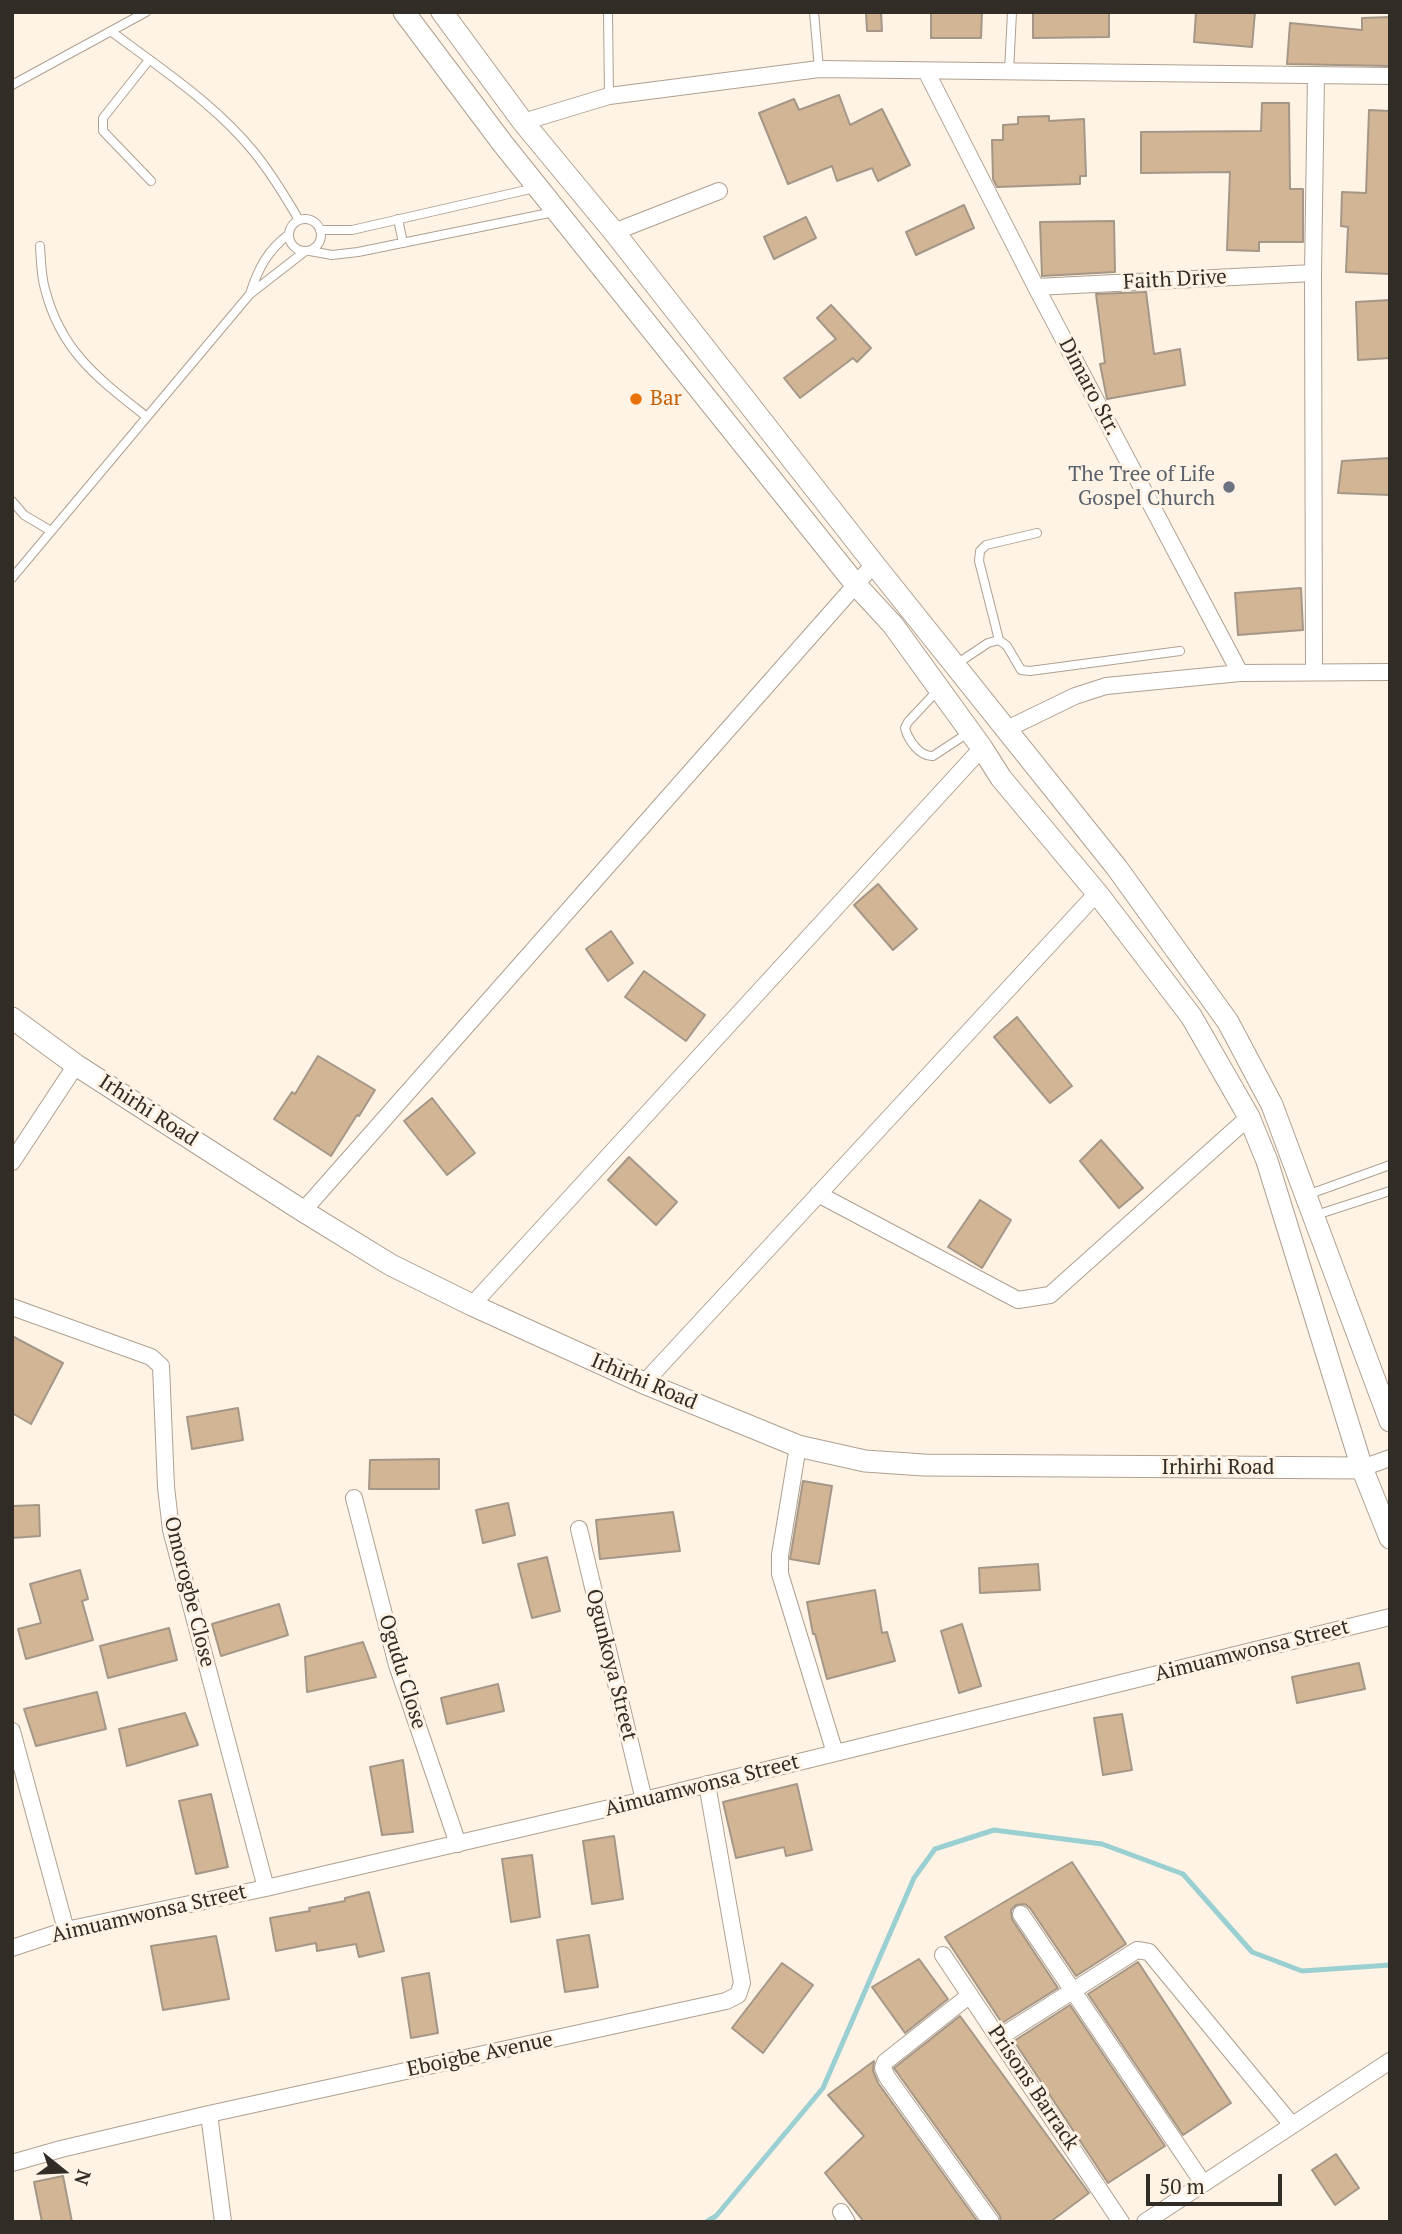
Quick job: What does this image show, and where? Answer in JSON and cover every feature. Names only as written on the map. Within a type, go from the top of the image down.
[{"type":"main road","points":[[404,12],[538,187],[857,586],[892,625],[1001,778],[1097,892],[1191,1016],[1249,1116],[1267,1161],[1362,1468],[1390,1538]]},
{"type":"main road","points":[[442,12],[523,122],[614,232],[874,564],[1117,867],[1228,1022],[1272,1105],[1390,1421]]},
{"type":"main road","name":"Irhirhi Road","points":[[12,1017],[76,1065],[391,1265],[644,1383],[798,1446],[865,1461],[924,1465],[1362,1468]]},
{"type":"street","points":[[523,122],[609,96],[819,69],[1390,76]]},
{"type":"street","name":"Dimaro Str.","points":[[926,71],[1036,287],[1240,673]]},
{"type":"street","points":[[1314,672],[1316,75]]},
{"type":"street","points":[[614,232],[719,191]]},
{"type":"street","name":"Faith Drive","points":[[1036,287],[1314,273]]},
{"type":"street","points":[[303,1211],[874,564]]},
{"type":"street","points":[[1007,729],[1075,696],[1106,686],[1240,673],[1390,671]]},
{"type":"street","points":[[472,1305],[976,740]]},
{"type":"street","points":[[644,1383],[1097,892]]},
{"type":"street","points":[[12,1162],[76,1065]]},
{"type":"street","points":[[818,1194],[1018,1300],[1050,1295],[1249,1116]]},
{"type":"street","name":"Omorogbe Close","points":[[12,1307],[150,1357],[161,1366],[166,1488],[172,1530],[266,1888]]},
{"type":"street","points":[[798,1446],[779,1555],[780,1574],[835,1753]]},
{"type":"street","points":[[1362,1468],[1390,1458]]},
{"type":"street","name":"Ogudu Close","points":[[354,1498],[397,1665],[458,1844]]},
{"type":"street","name":"Ogunkoya Street","points":[[579,1529],[644,1800]]},
{"type":"street","name":"Aimuamwonsa Street","points":[[12,1948],[66,1930],[458,1844],[1390,1617]]},
{"type":"street","points":[[12,1731],[66,1930]]},
{"type":"street","name":"Eboigbe Avenue","points":[[12,2163],[209,2114],[713,2004],[738,1995],[742,1983],[708,1784]]},
{"type":"street","points":[[1021,1914],[1203,2183]]},
{"type":"street","points":[[1000,2037],[1137,1950],[1149,1952],[1292,2125]]},
{"type":"street","name":"Prisons Barrack","points":[[943,1955],[1121,2222]]},
{"type":"street","points":[[970,1994],[885,2062],[883,2068],[991,2222]]},
{"type":"street","points":[[1145,2222],[1390,2061]]},
{"type":"street","points":[[209,2114],[223,2222]]},
{"type":"lane","points":[[12,85],[146,12]]},
{"type":"lane","points":[[608,12],[609,96]]},
{"type":"lane","points":[[814,12],[819,69]]},
{"type":"lane","points":[[1009,72],[1013,12]]},
{"type":"lane","points":[[112,32],[225,121],[274,179],[299,220]]},
{"type":"lane","points":[[149,60],[103,118],[103,131],[151,181]]},
{"type":"lane","points":[[320,230],[352,230],[538,187]]},
{"type":"lane","points":[[288,235],[293,246],[332,256],[558,211]]},
{"type":"lane","points":[[398,219],[403,243]]},
{"type":"lane","points":[[12,578],[250,294],[320,242],[320,230],[312,220],[299,220],[290,228],[288,235],[274,246],[264,260],[250,294]]},
{"type":"lane","points":[[40,246],[45,289],[64,337],[95,376],[147,417]]},
{"type":"lane","points":[[12,501],[23,515],[51,531]]},
{"type":"lane","points":[[1037,533],[986,545],[980,551],[979,561],[999,640],[1007,646],[1021,670],[1180,651]]},
{"type":"lane","points":[[955,665],[988,643],[999,640]]},
{"type":"lane","points":[[939,688],[908,722],[906,734],[923,754],[928,756],[976,740]]},
{"type":"lane","points":[[1305,1195],[1390,1165]]},
{"type":"lane","points":[[1313,1216],[1390,1191]]},
{"type":"building","points":[[866,12],[881,12],[882,31],[867,31]]},
{"type":"building","points":[[931,12],[982,12],[981,38],[931,38]]},
{"type":"building","points":[[1033,12],[1109,12],[1109,37],[1033,38]]},
{"type":"building","points":[[1196,12],[1255,12],[1252,47],[1194,42]]},
{"type":"building","points":[[1390,17],[1390,66],[1287,64],[1290,23],[1362,30],[1362,18]]},
{"type":"building","points":[[839,95],[850,125],[882,109],[910,165],[878,181],[872,168],[837,181],[832,166],[788,184],[759,113],[794,99],[799,110]]},
{"type":"building","points":[[1262,103],[1289,103],[1290,189],[1303,189],[1303,242],[1259,242],[1259,251],[1227,250],[1230,172],[1141,173],[1141,132],[1261,131]]},
{"type":"building","points":[[1369,110],[1390,111],[1390,274],[1346,272],[1348,227],[1341,226],[1342,192],[1366,193]]},
{"type":"building","points":[[1049,116],[1049,121],[1084,119],[1086,176],[1080,176],[1080,184],[997,187],[993,179],[992,140],[1003,140],[1003,125],[1018,124],[1018,117]]},
{"type":"building","points":[[964,205],[974,228],[916,255],[906,232]]},
{"type":"building","points":[[806,217],[816,238],[774,259],[764,237]]},
{"type":"building","points":[[1114,221],[1115,272],[1042,276],[1040,222]]},
{"type":"building","points":[[1146,292],[1154,354],[1180,349],[1185,385],[1107,399],[1100,364],[1105,363],[1096,294]]},
{"type":"building","points":[[1390,300],[1390,358],[1358,360],[1356,302]]},
{"type":"building","points":[[831,305],[871,348],[857,362],[853,358],[800,398],[784,378],[836,339],[817,318]]},
{"type":"building","points":[[1390,458],[1390,495],[1338,493],[1342,461]]},
{"type":"building","points":[[1301,588],[1303,630],[1238,635],[1235,593]]},
{"type":"building","points":[[878,884],[917,929],[893,950],[854,905]]},
{"type":"building","points":[[611,931],[633,963],[608,981],[586,949]]},
{"type":"building","points":[[644,971],[705,1015],[686,1041],[625,997]]},
{"type":"building","points":[[1017,1017],[1072,1086],[1050,1103],[994,1037]]},
{"type":"building","points":[[318,1056],[375,1090],[331,1156],[274,1119],[292,1092],[295,1094]]},
{"type":"building","points":[[432,1098],[475,1153],[447,1175],[404,1121]]},
{"type":"building","points":[[1101,1140],[1143,1188],[1119,1208],[1080,1161]]},
{"type":"building","points":[[629,1157],[677,1202],[656,1225],[608,1180]]},
{"type":"building","points":[[980,1200],[1011,1220],[982,1268],[948,1247]]},
{"type":"building","points":[[12,1336],[63,1363],[31,1424],[12,1413]]},
{"type":"building","points":[[238,1408],[243,1440],[192,1449],[187,1417]]},
{"type":"building","points":[[439,1459],[439,1489],[369,1489],[370,1460]]},
{"type":"building","points":[[803,1481],[832,1486],[819,1564],[790,1559]]},
{"type":"building","points":[[508,1503],[515,1535],[483,1543],[476,1510]]},
{"type":"building","points":[[39,1505],[40,1536],[12,1538],[12,1506]]},
{"type":"building","points":[[673,1512],[680,1551],[600,1559],[596,1520]]},
{"type":"building","points":[[547,1557],[560,1611],[532,1618],[518,1564]]},
{"type":"building","points":[[1038,1564],[1040,1590],[980,1593],[979,1568]]},
{"type":"building","points":[[80,1570],[88,1599],[82,1601],[93,1640],[26,1659],[18,1629],[41,1623],[30,1584]]},
{"type":"building","points":[[875,1590],[882,1633],[887,1632],[895,1661],[827,1679],[813,1634],[807,1602]]},
{"type":"building","points":[[279,1604],[288,1635],[221,1656],[212,1624]]},
{"type":"building","points":[[962,1624],[981,1686],[959,1693],[941,1631]]},
{"type":"building","points":[[169,1628],[177,1660],[108,1678],[100,1646]]},
{"type":"building","points":[[363,1642],[376,1677],[307,1692],[305,1657]]},
{"type":"building","points":[[1359,1663],[1365,1689],[1297,1703],[1292,1677]]},
{"type":"building","points":[[498,1684],[504,1711],[447,1724],[441,1698]]},
{"type":"building","points":[[97,1692],[106,1729],[36,1746],[24,1709]]},
{"type":"building","points":[[185,1713],[198,1745],[127,1766],[119,1729]]},
{"type":"building","points":[[1122,1714],[1132,1770],[1103,1775],[1094,1718]]},
{"type":"building","points":[[403,1760],[413,1832],[382,1835],[370,1767]]},
{"type":"building","points":[[797,1784],[812,1850],[786,1856],[784,1847],[736,1858],[723,1802]]},
{"type":"building","points":[[211,1794],[228,1867],[196,1874],[179,1801]]},
{"type":"building","points":[[614,1836],[623,1899],[592,1904],[583,1841]]},
{"type":"building","points":[[532,1855],[540,1917],[511,1922],[502,1859]]},
{"type":"building","points":[[1072,1862],[1126,1944],[1076,1976],[1030,1908],[1025,1904],[1016,1905],[1011,1910],[1012,1919],[1058,1988],[1002,2023],[945,1937]]},
{"type":"building","points":[[369,1892],[384,1951],[359,1957],[356,1944],[317,1951],[316,1943],[276,1951],[270,1918],[310,1911],[309,1908],[345,1901],[345,1898]]},
{"type":"building","points":[[589,1935],[598,1987],[565,1992],[557,1940]]},
{"type":"building","points":[[216,1936],[229,1999],[163,2010],[151,1946]]},
{"type":"building","points":[[919,1959],[948,1999],[905,2033],[872,1987]]},
{"type":"building","points":[[1138,1962],[1231,2103],[1183,2135],[1088,1994]]},
{"type":"building","points":[[782,1963],[813,1985],[763,2053],[732,2028]]},
{"type":"building","points":[[429,1973],[438,2033],[411,2038],[402,1978]]},
{"type":"building","points":[[1070,2005],[1165,2146],[1108,2183],[1014,2041]]},
{"type":"building","points":[[960,2016],[1089,2193],[1050,2222],[1001,2222],[1000,2216],[894,2068]]},
{"type":"building","points":[[874,2061],[873,2071],[878,2083],[978,2222],[864,2222],[825,2173],[864,2136],[828,2095]]},
{"type":"building","points":[[1336,2154],[1359,2188],[1335,2205],[1312,2170]]},
{"type":"building","points":[[63,2176],[72,2222],[42,2222],[34,2182]]},
{"type":"waterway","points":[[706,2222],[716,2216],[823,2088],[914,1878],[935,1849],[994,1830],[1102,1844],[1183,1874],[1252,1952],[1302,1971],[1390,1965]]},
{"type":"place","name":"Bar","points":[[636,399]]},
{"type":"place","name":"The Tree of Life Gospel Church","points":[[1229,487]]}]
